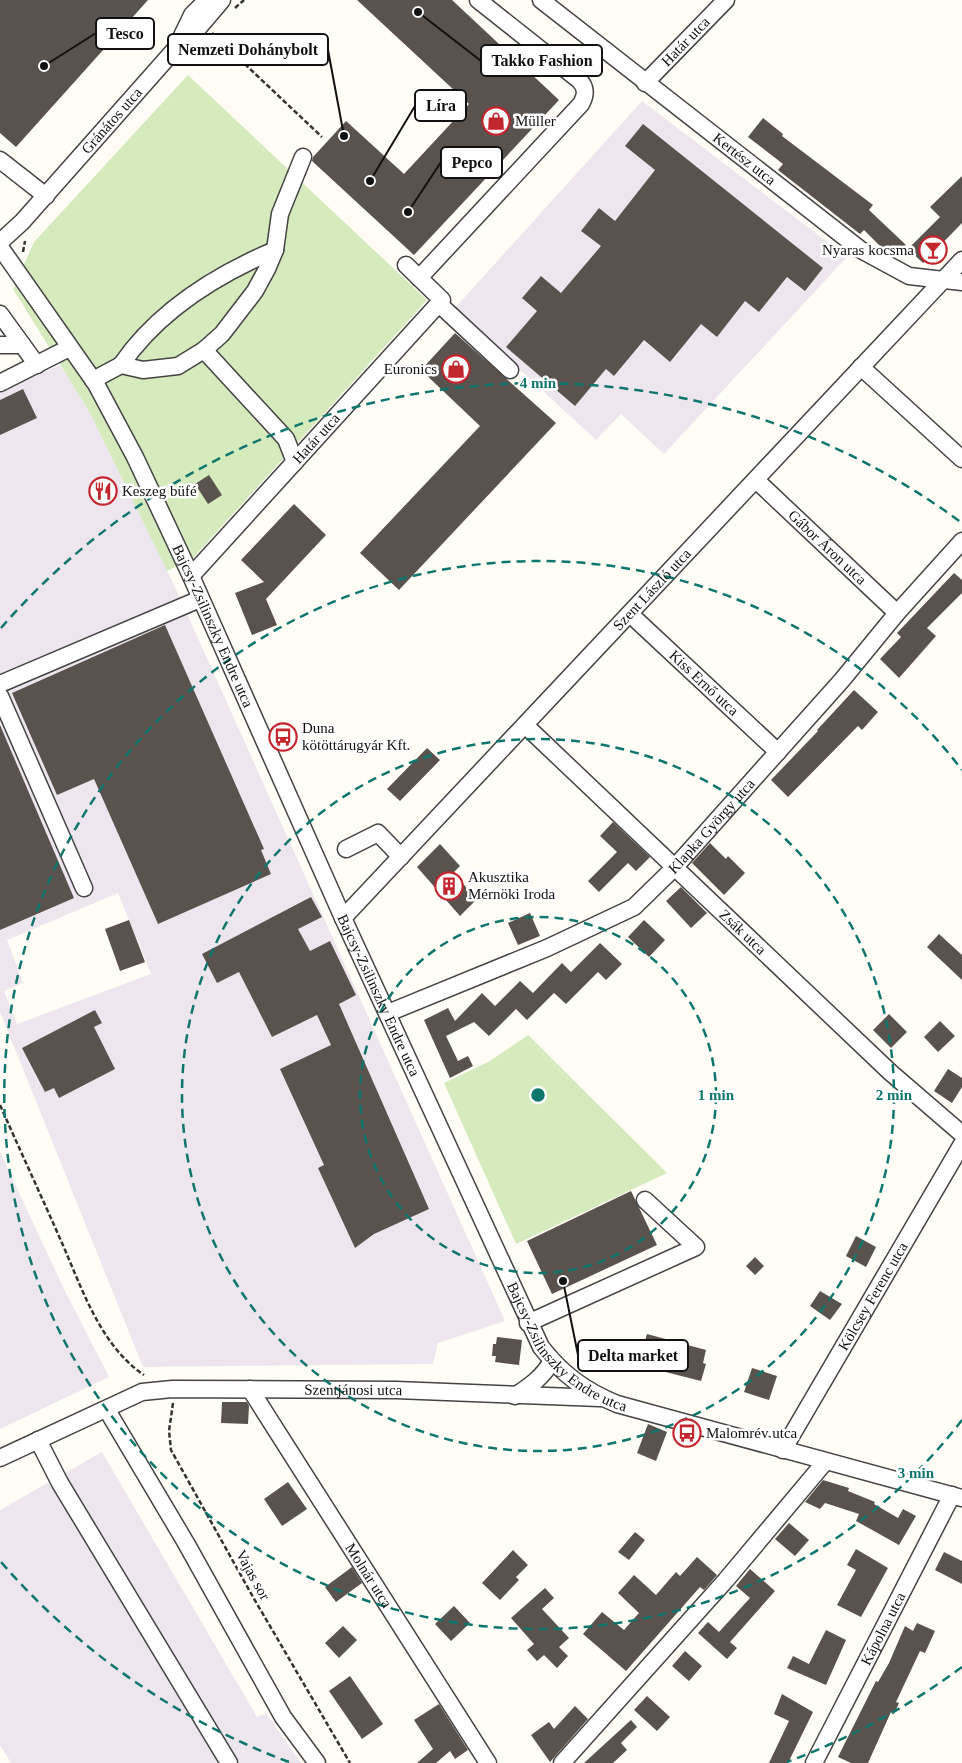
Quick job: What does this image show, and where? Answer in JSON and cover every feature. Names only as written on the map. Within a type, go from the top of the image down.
[{"type":"street","points":[[177,47],[192,15],[207,0]]},
{"type":"street","points":[[419,278],[581,104],[586,94],[584,86],[579,80],[478,0]]},
{"type":"street","name":"Kertész utca","points":[[541,0],[861,250],[909,276],[962,282]]},
{"type":"street","name":"Határ utca","points":[[646,83],[726,0]]},
{"type":"street","name":"Gránátos utca","points":[[0,242],[46,196],[177,47],[188,40],[228,4]]},
{"type":"street","points":[[121,365],[143,370],[178,366],[204,350],[222,334],[241,311],[267,269],[275,250],[280,214],[303,157]]},
{"type":"street","points":[[0,160],[46,196]]},
{"type":"street","name":"Bajcsy-Zsilinszky Endre utca","points":[[0,248],[93,380],[135,457],[191,576],[343,918],[541,1347],[563,1374],[602,1398],[617,1404],[825,1462],[957,1496]]},
{"type":"street","points":[[93,380],[121,365],[149,331],[182,302],[234,270],[275,250]]},
{"type":"street","name":"Szent László utca","points":[[343,918],[526,726],[962,260]]},
{"type":"street","points":[[406,265],[510,370]]},
{"type":"street","name":"Határ utca","points":[[191,576],[441,302]]},
{"type":"street","points":[[0,314],[36,365]]},
{"type":"street","points":[[0,345],[22,345]]},
{"type":"street","points":[[0,383],[70,348]]},
{"type":"street","points":[[204,350],[286,439],[295,462]]},
{"type":"street","points":[[861,367],[962,459]]},
{"type":"street","name":"Gábor Áron utca","points":[[756,480],[898,613]]},
{"type":"street","name":"Klapka György utca","points":[[388,1013],[547,948],[634,907],[675,867],[842,680],[962,541]]},
{"type":"street","points":[[0,684],[200,599]]},
{"type":"street","name":"Kiss Ernő utca","points":[[630,614],[778,752]]},
{"type":"street","points":[[0,696],[84,888]]},
{"type":"street","name":"Zsák utca","points":[[526,726],[890,1072],[962,1134]]},
{"type":"street","points":[[346,849],[378,832],[401,857]]},
{"type":"street","name":"Kölcsey Ferenc utca","points":[[783,1450],[962,1144]]},
{"type":"street","points":[[528,1322],[696,1248],[645,1200]]},
{"type":"street","points":[[514,1396],[535,1383],[544,1374],[552,1360]]},
{"type":"street","name":"Szentjánosi utca","points":[[0,1458],[107,1410],[142,1392],[174,1389],[396,1390],[602,1398]]},
{"type":"street","name":"Molnár utca","points":[[250,1389],[488,1763]]},
{"type":"street","points":[[107,1410],[186,1543],[283,1717],[318,1763]]},
{"type":"street","points":[[38,1440],[60,1483],[229,1763]]},
{"type":"street","points":[[562,1763],[726,1580],[825,1462]]},
{"type":"street","name":"Kápolna utca","points":[[814,1763],[957,1496]]},
{"type":"path","points":[[228,4],[244,0]]},
{"type":"path","points":[[203,25],[322,137]]},
{"type":"path","points":[[23,256],[25,240]]},
{"type":"path","points":[[0,1104],[89,1303],[104,1332],[131,1367],[147,1378]]},
{"type":"path","name":"Vajas sor","points":[[174,1389],[168,1431],[171,1450],[253,1597],[350,1763]]},
{"type":"shaded area","points":[[642,101],[847,257],[664,454],[621,414],[596,440],[454,309]]},
{"type":"shaded area","points":[[60,365],[89,411],[175,587],[505,1321],[438,1343],[433,1364],[143,1367],[0,1012],[0,392]],"holes":[[[118,893],[151,974],[17,1024],[4,991],[23,983],[7,940]]]},
{"type":"shaded area","points":[[0,1152],[64,1289],[109,1377],[0,1429]]},
{"type":"shaded area","points":[[102,1452],[257,1717],[266,1713],[301,1763],[11,1763],[0,1745],[0,1510]]},
{"type":"green space","points":[[188,75],[427,300],[192,559],[167,571],[89,411],[13,289],[34,242]]},
{"type":"green space","points":[[528,1035],[667,1173],[516,1244],[444,1083],[490,1061]]},
{"type":"building","points":[[0,0],[148,0],[16,147],[0,133]]},
{"type":"building","points":[[357,0],[452,0],[559,100],[414,255],[312,161],[313,157],[346,121],[404,174],[469,104]]},
{"type":"building","points":[[763,118],[783,134],[782,136],[873,205],[869,210],[906,245],[894,257],[887,253],[864,230],[860,234],[778,170],[783,164],[748,137]]},
{"type":"building","points":[[643,124],[823,268],[805,291],[787,277],[759,312],[745,301],[717,337],[701,324],[670,362],[644,340],[614,376],[606,369],[575,406],[506,347],[537,311],[522,298],[541,276],[561,293],[601,246],[581,231],[599,208],[615,221],[655,170],[625,146]]},
{"type":"building","points":[[962,176],[962,223],[923,263],[908,249],[940,217],[930,207]]},
{"type":"building","points":[[455,333],[556,423],[399,590],[360,553],[480,426],[421,370]]},
{"type":"building","points":[[23,389],[37,418],[0,435],[0,400]]},
{"type":"building","points":[[209,475],[222,495],[208,504],[195,484]]},
{"type":"building","points":[[294,504],[326,535],[266,599],[277,625],[252,635],[235,593],[264,582],[241,560]]},
{"type":"building","points":[[954,573],[962,580],[962,593],[927,628],[936,636],[899,678],[880,659],[901,637],[897,633]]},
{"type":"building","points":[[165,625],[264,849],[261,850],[271,874],[158,924],[94,779],[57,795],[12,693]]},
{"type":"building","points":[[854,690],[878,712],[862,730],[858,726],[788,797],[771,780]]},
{"type":"building","points":[[0,725],[74,898],[0,930]]},
{"type":"building","points":[[427,748],[440,760],[400,801],[387,789]]},
{"type":"building","points":[[613,822],[650,857],[636,871],[628,863],[599,892],[588,881],[617,852],[600,836]]},
{"type":"building","points":[[710,843],[726,859],[728,856],[745,873],[724,895],[692,863]]},
{"type":"building","name":"Akusztika Mérnöki Iroda","points":[[440,844],[460,866],[454,872],[476,900],[460,916],[417,867]]},
{"type":"building","points":[[681,887],[707,913],[691,928],[666,901]]},
{"type":"building","points":[[311,897],[322,917],[298,929],[310,951],[330,941],[356,995],[339,1004],[429,1209],[374,1234],[355,1248],[318,1168],[324,1165],[280,1069],[331,1045],[317,1015],[272,1037],[239,972],[217,983],[202,954]]},
{"type":"building","points":[[530,913],[540,936],[518,945],[508,923]]},
{"type":"building","points":[[129,920],[145,962],[120,971],[105,929]]},
{"type":"building","points":[[644,920],[665,940],[649,957],[628,937]]},
{"type":"building","points":[[939,934],[962,955],[962,980],[927,947]]},
{"type":"building","points":[[600,943],[622,964],[606,980],[598,972],[566,1004],[554,993],[527,1020],[516,1009],[489,1036],[474,1022],[446,1036],[458,1061],[468,1056],[473,1066],[450,1078],[424,1020],[448,1008],[455,1021],[482,993],[495,1006],[520,981],[533,993],[562,963],[571,972]]},
{"type":"building","points":[[95,1010],[102,1023],[94,1027],[115,1069],[59,1098],[54,1088],[45,1092],[22,1048]]},
{"type":"building","points":[[889,1014],[907,1032],[891,1048],[873,1030]]},
{"type":"building","points":[[940,1021],[955,1036],[938,1052],[924,1037]]},
{"type":"building","points":[[948,1069],[962,1078],[962,1087],[952,1103],[934,1091]]},
{"type":"building","points":[[631,1191],[657,1245],[552,1294],[527,1241]]},
{"type":"building","points":[[856,1236],[876,1247],[866,1267],[846,1256]]},
{"type":"building","points":[[755,1257],[764,1266],[755,1275],[746,1266]]},
{"type":"building","points":[[820,1291],[842,1304],[830,1320],[810,1306]]},
{"type":"building","points":[[647,1334],[706,1350],[703,1363],[706,1364],[701,1381],[638,1365]]},
{"type":"building","points":[[497,1337],[522,1340],[519,1365],[495,1362],[496,1356],[492,1356],[493,1344],[496,1344]]},
{"type":"building","points":[[752,1368],[777,1376],[769,1400],[744,1392]]},
{"type":"building","points":[[222,1402],[247,1402],[249,1406],[248,1424],[221,1423]]},
{"type":"building","points":[[648,1424],[667,1432],[656,1461],[637,1453]]},
{"type":"building","points":[[823,1480],[849,1488],[848,1491],[875,1502],[874,1504],[898,1518],[903,1509],[916,1516],[899,1545],[856,1521],[859,1514],[825,1503],[820,1509],[805,1502]]},
{"type":"building","points":[[288,1482],[307,1509],[282,1526],[264,1499]]},
{"type":"building","points":[[789,1523],[809,1540],[795,1556],[775,1539]]},
{"type":"building","points":[[635,1532],[645,1540],[629,1560],[618,1552]]},
{"type":"building","points":[[856,1549],[888,1568],[861,1617],[837,1605],[856,1570],[847,1565]]},
{"type":"building","points":[[513,1550],[528,1565],[516,1577],[519,1580],[500,1600],[482,1583]]},
{"type":"building","points":[[944,1552],[962,1561],[962,1584],[935,1570]]},
{"type":"building","points":[[697,1557],[717,1575],[704,1590],[700,1587],[626,1671],[583,1634],[602,1612],[624,1630],[639,1613],[618,1593],[634,1575],[656,1595],[676,1572],[680,1576]]},
{"type":"building","points":[[352,1567],[362,1583],[336,1602],[325,1587]]},
{"type":"building","points":[[750,1569],[775,1591],[730,1642],[737,1648],[727,1659],[698,1633],[708,1622],[719,1632],[750,1598],[736,1586]]},
{"type":"building","points":[[545,1588],[554,1598],[542,1609],[569,1638],[559,1647],[568,1656],[557,1668],[544,1655],[537,1661],[527,1650],[534,1644],[511,1618]]},
{"type":"building","points":[[454,1606],[470,1623],[451,1641],[435,1624]]},
{"type":"building","points":[[917,1623],[935,1631],[925,1653],[920,1651],[896,1702],[899,1703],[894,1714],[891,1712],[868,1763],[851,1763],[838,1757],[876,1681],[878,1682],[889,1663],[905,1626],[913,1631]]},
{"type":"building","points":[[343,1626],[357,1640],[339,1658],[325,1643]]},
{"type":"building","points":[[826,1630],[846,1640],[826,1685],[787,1668],[793,1656],[809,1664]]},
{"type":"building","points":[[685,1651],[702,1666],[689,1681],[672,1666]]},
{"type":"building","points":[[350,1676],[383,1724],[362,1739],[329,1691]]},
{"type":"building","points":[[782,1694],[813,1712],[788,1763],[769,1763],[789,1721],[774,1714]]},
{"type":"building","points":[[647,1696],[670,1717],[657,1731],[634,1710]]},
{"type":"building","points":[[439,1704],[468,1750],[455,1759],[450,1751],[436,1763],[417,1763],[433,1749],[414,1720]]},
{"type":"building","points":[[575,1706],[588,1719],[550,1762],[531,1735],[549,1722],[554,1729]]},
{"type":"building","points":[[631,1720],[637,1727],[621,1743],[627,1750],[613,1763],[584,1763]]},
{"type":"place","name":"Takko Fashion","points":[[418,12]]},
{"type":"place","name":"Tesco","points":[[44,66]]},
{"type":"place","name":"Müller","points":[[496,121]]},
{"type":"place","name":"Nemzeti Dohánybolt","points":[[344,136]]},
{"type":"place","name":"Líra","points":[[370,181]]},
{"type":"place","name":"Pepco","points":[[408,212]]},
{"type":"place","name":"Nyaras kocsma","points":[[933,250]]},
{"type":"place","name":"Euronics","points":[[456,369]]},
{"type":"place","name":"Keszeg büfé","points":[[103,491]]},
{"type":"place","name":"Duna kötöttárugyár Kft.","points":[[283,737]]},
{"type":"place","name":"Akusztika Mérnöki Iroda","points":[[449,886]]},
{"type":"place","name":"Delta market","points":[[563,1281]]},
{"type":"place","name":"Malomrév utca","points":[[687,1433]]}]
